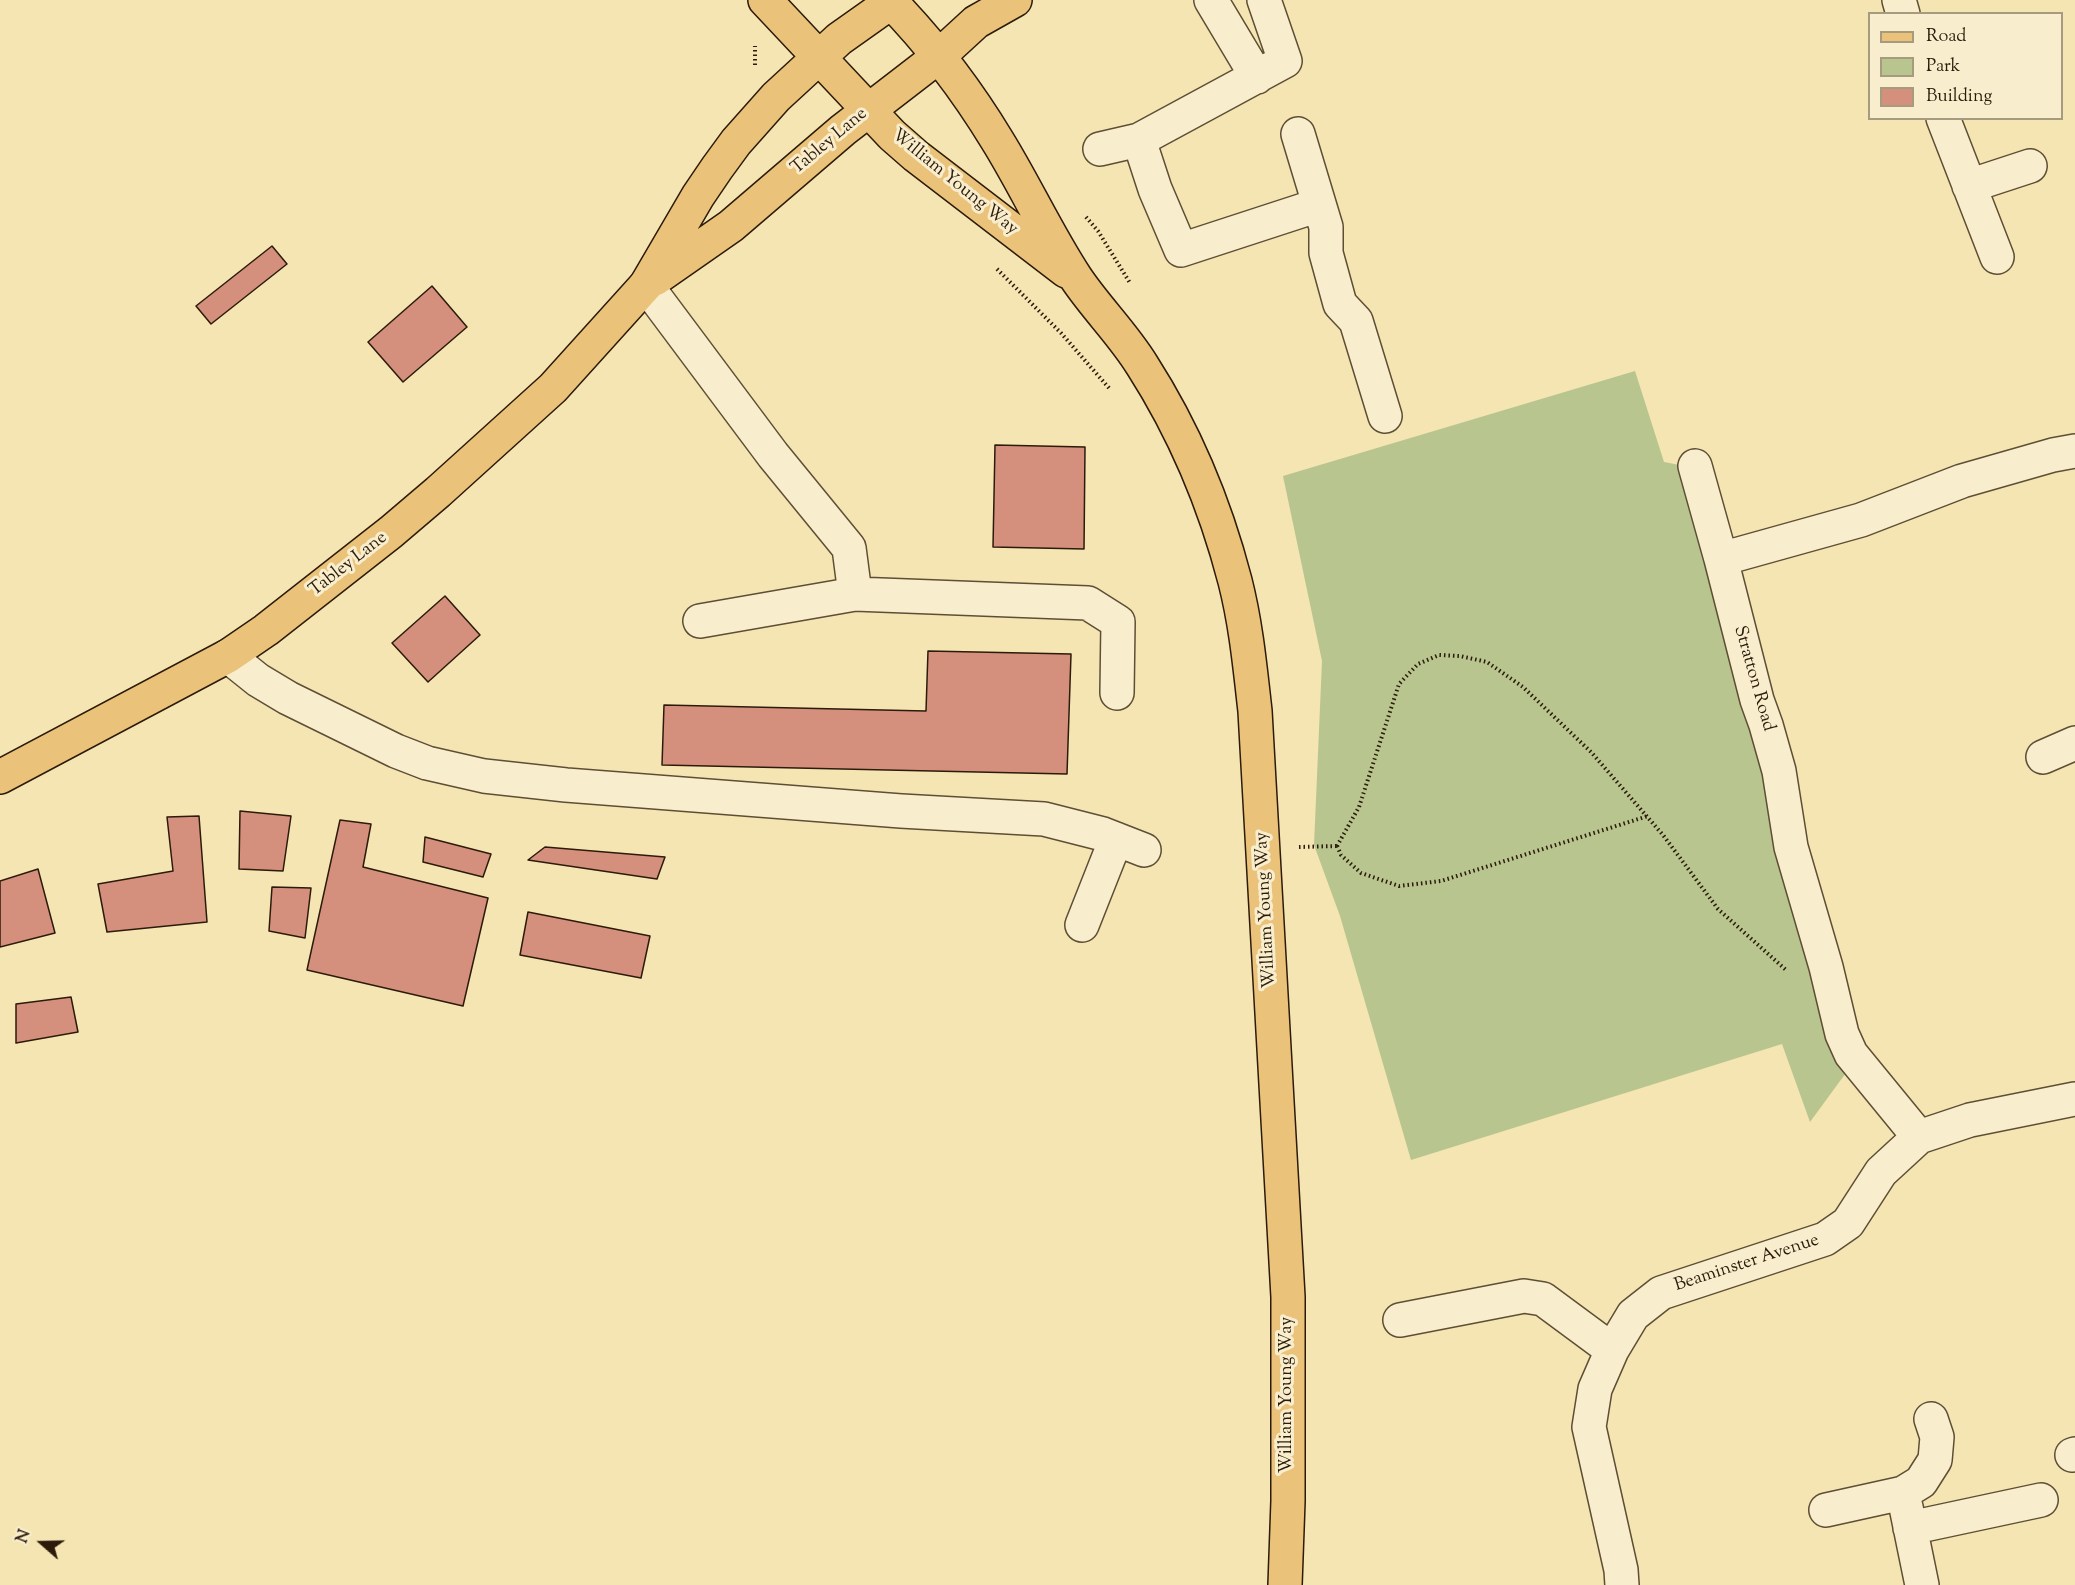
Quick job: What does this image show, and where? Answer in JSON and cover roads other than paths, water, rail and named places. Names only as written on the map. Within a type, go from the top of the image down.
[{"type":"main road","name":"William Young Way","points":[[765,0],[818,58],[922,162],[1076,279]]},
{"type":"main road","name":"Tabley Lane","points":[[646,285],[731,226],[869,110],[939,56],[976,22],[1015,0]]},
{"type":"main road","name":"William Young Way","points":[[892,1],[963,88],[997,140],[1076,279],[1158,389],[1191,452],[1216,517],[1235,582],[1247,644],[1255,711],[1288,1297],[1288,1501],[1285,1585]]},
{"type":"main road","name":"Tabley Lane","points":[[0,777],[228,656],[266,630],[383,539],[438,492],[553,388],[646,285],[698,196],[736,142],[776,97],[839,39],[892,1]]},
{"type":"street","points":[[1210,0],[1257,77]]},
{"type":"street","points":[[1101,149],[1139,140],[1285,61],[1264,0]]},
{"type":"street","points":[[1943,120],[1997,257]]},
{"type":"street","points":[[1298,134],[1326,227],[1326,253],[1340,304],[1356,321],[1385,416]]},
{"type":"street","points":[[1139,140],[1155,189],[1181,250],[1319,205]]},
{"type":"street","points":[[1969,186],[2030,166]]},
{"type":"street","points":[[646,285],[773,455],[849,548],[855,594]]},
{"type":"street","points":[[1721,559],[1860,520],[1962,480],[2075,451]]},
{"type":"street","name":"Stratton Road","points":[[1695,466],[1756,700],[1766,725],[1779,771],[1791,847],[1826,967],[1842,1034],[1851,1054],[1919,1137]]},
{"type":"street","points":[[700,621],[855,594],[1088,603],[1118,622],[1117,693]]},
{"type":"street","points":[[228,656],[258,680],[288,698],[396,751],[427,763],[484,776],[566,785],[900,812],[1044,819],[1069,824],[1130,844],[1082,925]]},
{"type":"street","points":[[2043,757],[2075,743]]},
{"type":"street","name":"Beaminster Avenue","points":[[1622,1585],[1622,1570],[1590,1427],[1595,1389],[1612,1350],[1633,1315],[1661,1293],[1825,1239],[1848,1223],[1881,1172],[1919,1137],[1970,1120],[2075,1099]]},
{"type":"street","points":[[1401,1320],[1524,1296],[1543,1299],[1612,1350]]},
{"type":"street","points":[[1826,1510],[1903,1493],[1921,1482],[1935,1460],[1937,1437],[1931,1419]]},
{"type":"street","points":[[1903,1493],[1922,1585]]},
{"type":"street","points":[[1910,1528],[2041,1500]]}]
